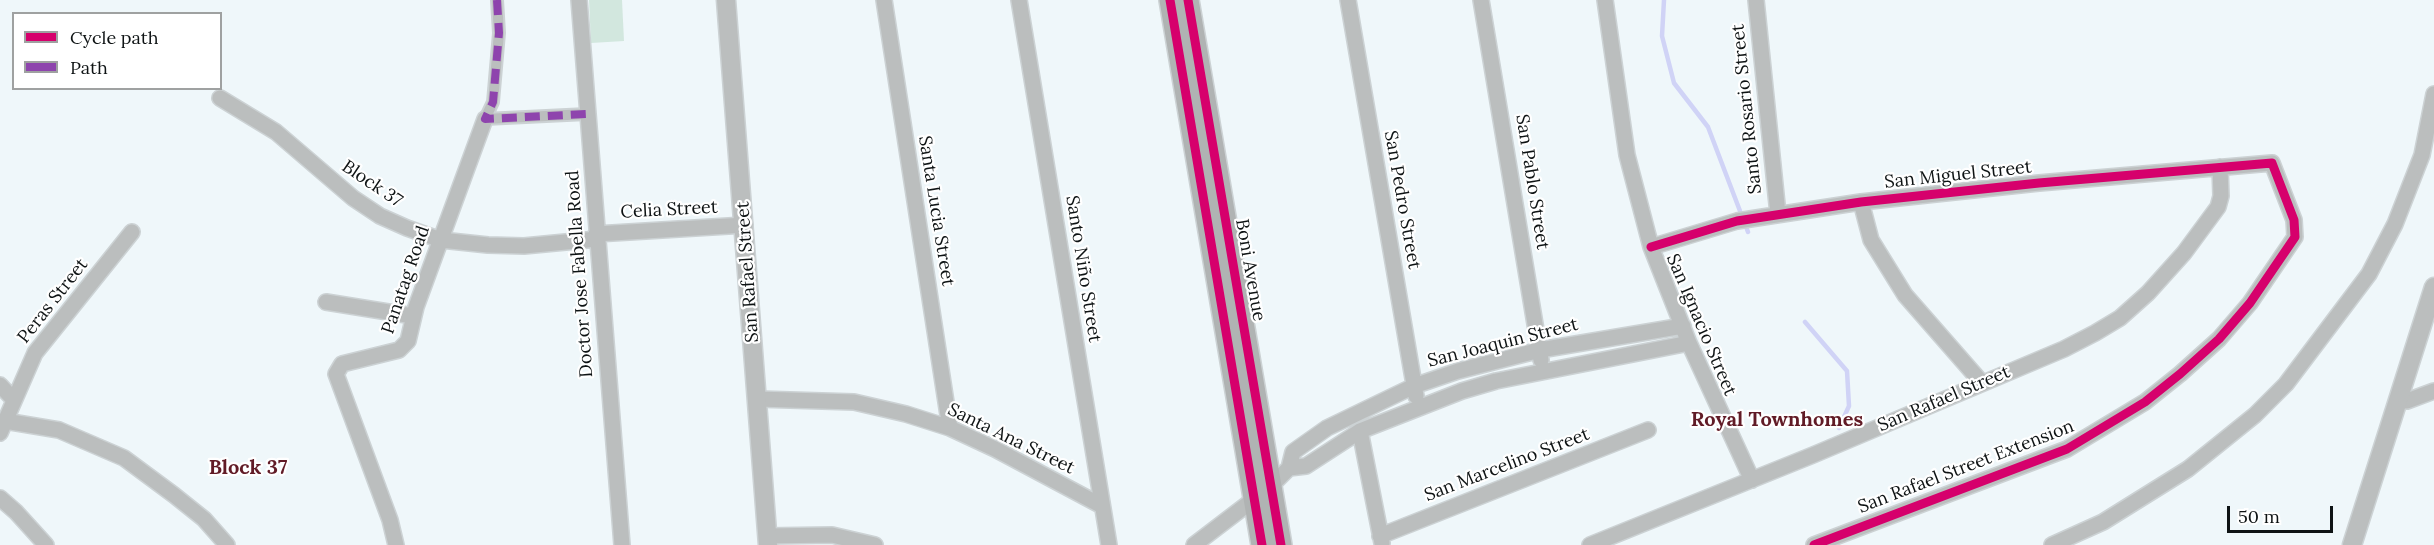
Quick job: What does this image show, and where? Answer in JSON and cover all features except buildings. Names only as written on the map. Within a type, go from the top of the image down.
[{"type":"main road","name":"Boni Avenue","points":[[1170,0],[1263,493],[1281,545]]},
{"type":"main road","name":"Boni Avenue","points":[[1188,0],[1263,493],[1262,545]]},
{"type":"street","points":[[496,0],[499,33],[492,102],[485,119],[587,114]]},
{"type":"street","name":"Doctor Jose Fabella Road","points":[[579,0],[622,545]]},
{"type":"street","name":"San Rafael Street","points":[[726,0],[745,225],[767,541]]},
{"type":"street","name":"Santa Lucia Street","points":[[884,0],[950,428]]},
{"type":"street","name":"Santo Niño Street","points":[[1019,0],[1109,545]]},
{"type":"street","name":"San Pedro Street","points":[[1348,0],[1417,407]]},
{"type":"street","name":"San Pablo Street","points":[[1481,0],[1543,371]]},
{"type":"street","name":"San Ignacio Street","points":[[1605,0],[1627,154],[1651,247],[1689,343],[1752,480]]},
{"type":"street","name":"Santo Rosario Street","points":[[1756,0],[1778,214]]},
{"type":"street","points":[[2052,545],[2111,517],[2188,469],[2255,415],[2286,384],[2343,311],[2374,264],[2395,224],[2422,155],[2434,94]]},
{"type":"street","name":"Block 37","points":[[220,98],[276,132],[327,177],[380,216],[441,240],[524,246],[596,237]]},
{"type":"street","name":"Panatag Road","points":[[396,545],[390,520],[336,374],[342,364],[405,347],[413,316],[485,119]]},
{"type":"street","name":"San Miguel Street","points":[[1651,247],[1744,220],[1861,202],[2272,163]]},
{"type":"street","name":"San Rafael Street Extension","points":[[1814,545],[2067,449],[2145,402],[2180,374],[2219,339],[2250,303],[2295,237],[2294,220],[2272,163]]},
{"type":"street","name":"San Rafael Street","points":[[1590,545],[1752,480],[2064,349],[2120,318],[2148,293],[2184,253],[2218,207],[2221,196],[2220,167]]},
{"type":"street","points":[[1861,202],[1871,240],[1905,295],[1982,383]]},
{"type":"street","name":"Celia Street","points":[[596,237],[745,225]]},
{"type":"street","name":"Peras Street","points":[[3,427],[13,399],[35,353],[132,232]]},
{"type":"street","points":[[2352,545],[2434,287]]},
{"type":"street","points":[[326,302],[413,316]]},
{"type":"street","name":"San Joaquin Street","points":[[1194,545],[1263,493],[1289,468],[1293,452],[1327,428],[1414,386],[1458,371],[1540,350],[1683,326]]},
{"type":"street","name":"San Joaquin Street","points":[[1289,468],[1306,466],[1360,431],[1417,407],[1485,384],[1689,343]]},
{"type":"street","points":[[0,385],[13,399]]},
{"type":"street","points":[[2398,400],[2408,401],[2434,391]]},
{"type":"street","name":"Santa Ana Street","points":[[758,399],[854,402],[906,414],[950,428],[995,449],[1102,506]]},
{"type":"street","points":[[3,427],[58,430],[124,458],[204,519],[227,545]]},
{"type":"street","name":"San Marcelino Street","points":[[1381,540],[1648,430]]},
{"type":"street","points":[[1360,431],[1381,540]]},
{"type":"street","points":[[0,498],[46,545]]},
{"type":"street","points":[[767,541],[832,535],[875,545]]},
{"type":"green space","points":[[589,0],[622,0],[624,41],[591,43]]},
{"type":"waterway","points":[[1664,0],[1662,36],[1674,83],[1708,127],[1748,232]]},
{"type":"waterway","points":[[1805,322],[1847,371],[1849,406],[1839,428]]},
{"type":"marked path","points":[[497,0],[499,33],[493,102],[485,119],[587,114]]},
{"type":"cycle path","points":[[1170,0],[1262,545]]},
{"type":"cycle path","points":[[1188,0],[1281,545]]},
{"type":"cycle path","points":[[1651,247],[1737,221],[1861,202],[2039,183],[2272,163],[2294,220],[2295,237],[2250,303],[2219,339],[2180,374],[2145,402],[2067,449],[1814,545]]},
{"type":"district","name":"Royal Townhomes","points":[[1777,420]]},
{"type":"district","name":"Block 37","points":[[248,468]]}]
